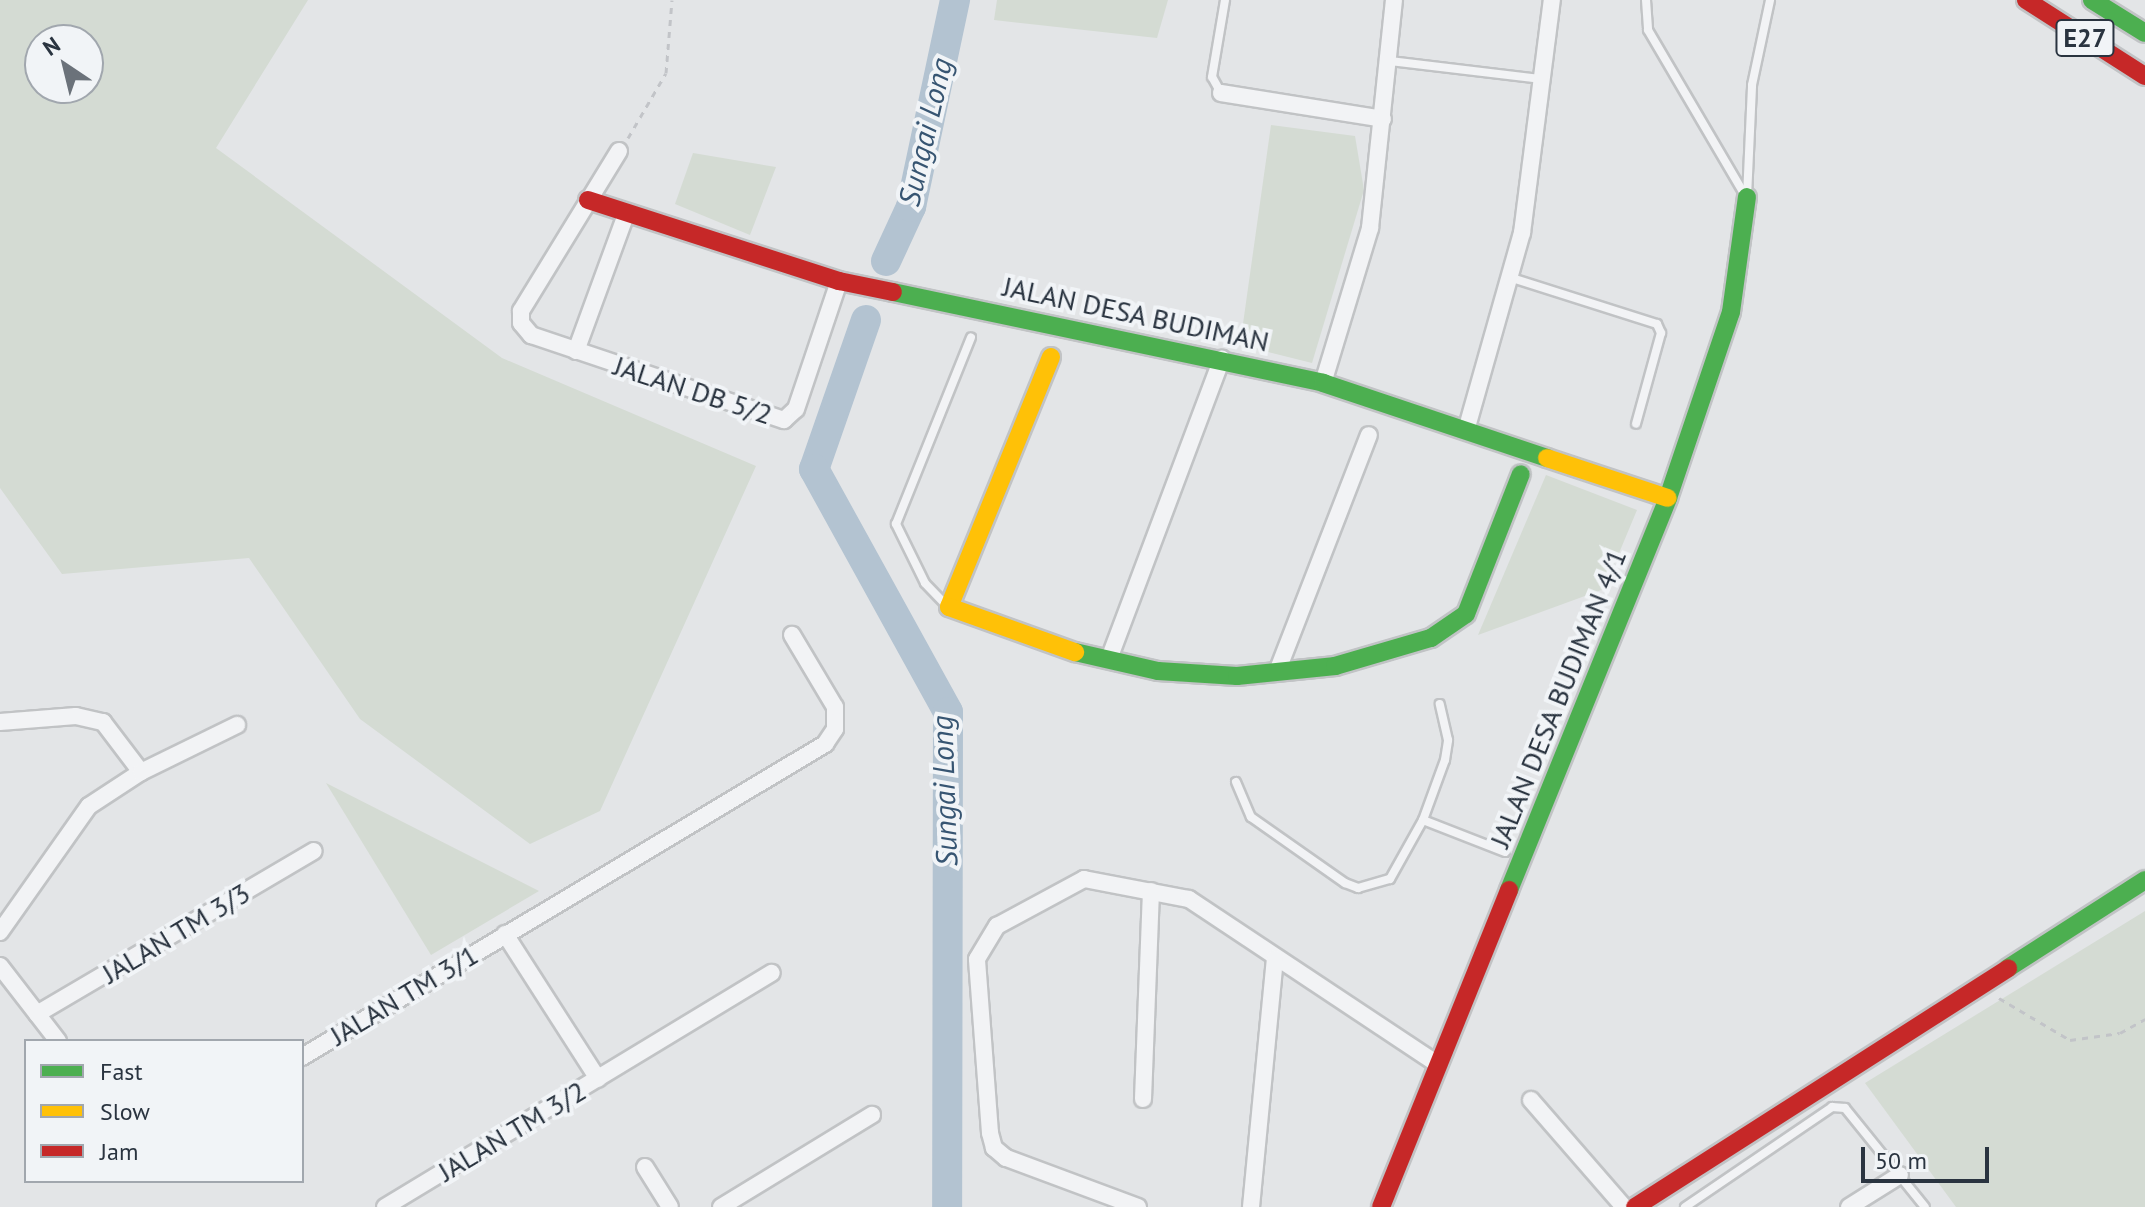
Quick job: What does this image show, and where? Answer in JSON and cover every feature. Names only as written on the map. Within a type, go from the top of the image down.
[{"type":"main road","name":"E27","points":[[2026,0],[2145,76]]},
{"type":"main road","name":"E27","points":[[2092,0],[2145,33]]},
{"type":"main road","name":"JALAN DESA BUDIMAN 4/1","points":[[1381,1207],[1513,856],[1668,498],[1731,312],[1747,197]]},
{"type":"main road","name":"JALAN DESA BUDIMAN","points":[[588,200],[839,281],[1222,359],[1323,383],[1467,427],[1668,498]]},
{"type":"main road","points":[[1051,357],[949,607],[1065,650],[1196,676],[1335,666],[1431,638],[1460,623],[1521,474]]},
{"type":"main road","points":[[1635,1207],[2145,880]]},
{"type":"street","points":[[1323,383],[1370,228],[1390,61],[1394,0]]},
{"type":"street","points":[[1467,427],[1512,278],[1552,0]]},
{"type":"street","points":[[1221,93],[1383,119]]},
{"type":"street","points":[[588,200],[619,151]]},
{"type":"street","name":"JALAN DB 5/2","points":[[588,200],[521,311],[521,323],[531,335],[784,420],[796,409],[839,281]]},
{"type":"street","points":[[576,351],[626,214]]},
{"type":"street","points":[[1109,659],[1222,359]]},
{"type":"street","points":[[1277,672],[1369,435]]},
{"type":"street","name":"JALAN TM 3/1","points":[[304,1056],[825,744],[835,729],[835,707],[792,635]]},
{"type":"street","points":[[0,722],[76,716],[103,722],[141,772]]},
{"type":"street","points":[[0,932],[89,806],[141,772],[237,725]]},
{"type":"street","name":"JALAN TM 3/3","points":[[37,1014],[314,851]]},
{"type":"street","points":[[1138,1207],[1006,1158],[994,1148],[977,959],[997,926],[1084,879],[1151,891],[1199,905],[1436,1063]]},
{"type":"street","points":[[1143,1099],[1151,891]]},
{"type":"street","points":[[505,934],[598,1079]]},
{"type":"street","points":[[1251,1207],[1275,958]]},
{"type":"street","points":[[0,966],[56,1039]]},
{"type":"street","name":"JALAN TM 3/2","points":[[385,1207],[772,973]]},
{"type":"street","points":[[1531,1100],[1624,1207]]},
{"type":"street","points":[[721,1207],[872,1115]]},
{"type":"street","points":[[645,1167],[670,1207]]},
{"type":"street","points":[[1849,1207],[1900,1175]]},
{"type":"street","points":[[1083,1207],[1092,1190]]},
{"type":"lane","points":[[1221,93],[1212,77],[1225,0]]},
{"type":"lane","points":[[1646,0],[1648,30],[1747,197]]},
{"type":"lane","points":[[1747,197],[1752,85],[1770,0]]},
{"type":"lane","points":[[1390,61],[1542,79]]},
{"type":"lane","points":[[1512,278],[1657,324],[1661,333],[1636,424]]},
{"type":"lane","points":[[949,607],[925,583],[896,524],[971,337]]},
{"type":"lane","points":[[1236,782],[1251,817],[1358,888],[1397,874],[1423,820],[1446,750],[1440,704]]},
{"type":"lane","points":[[1423,820],[1513,856]]},
{"type":"lane","points":[[1685,1207],[1832,1107],[1845,1108],[1925,1207]]},
{"type":"path","points":[[619,151],[666,73],[672,0]]},
{"type":"path","points":[[1979,986],[2070,1040],[2120,1033],[2145,1019]]},
{"type":"shaded area","points":[[0,0],[308,0],[216,148],[502,358],[756,466],[600,811],[530,844],[360,719],[249,558],[62,574],[0,488]]},
{"type":"shaded area","points":[[997,0],[1168,0],[1157,38],[994,20]]},
{"type":"shaded area","points":[[1271,125],[1355,136],[1364,190],[1312,363],[1240,345]]},
{"type":"shaded area","points":[[693,153],[776,167],[750,235],[675,204]]},
{"type":"shaded area","points":[[1546,475],[1637,510],[1604,589],[1478,635]]},
{"type":"shaded area","points":[[326,783],[539,891],[431,955]]},
{"type":"shaded area","points":[[2145,911],[2145,1207],[1956,1207],[1865,1083]]},
{"type":"waterway","name":"Sungai Long","points":[[886,261],[911,207],[955,0]]},
{"type":"waterway","name":"Sungai Long","points":[[866,320],[814,469],[948,712],[947,1207]]},
{"type":"traffic: fast","points":[[2092,0],[2145,33]]},
{"type":"traffic: fast","points":[[1509,890],[1668,498],[1731,312],[1747,197]]},
{"type":"traffic: fast","points":[[893,292],[1323,383],[1547,458]]},
{"type":"traffic: fast","points":[[1075,652],[1158,671],[1237,676],[1335,666],[1431,638],[1466,614],[1521,474]]},
{"type":"traffic: fast","points":[[2008,968],[2145,880]]},
{"type":"traffic: slow","points":[[1051,357],[949,607],[1075,652]]},
{"type":"traffic: slow","points":[[1547,458],[1668,498]]},
{"type":"traffic: jam","points":[[2026,0],[2145,76]]},
{"type":"traffic: jam","points":[[588,200],[839,281],[893,292]]},
{"type":"traffic: jam","points":[[1381,1207],[1509,890]]},
{"type":"traffic: jam","points":[[1635,1207],[2008,968]]}]
